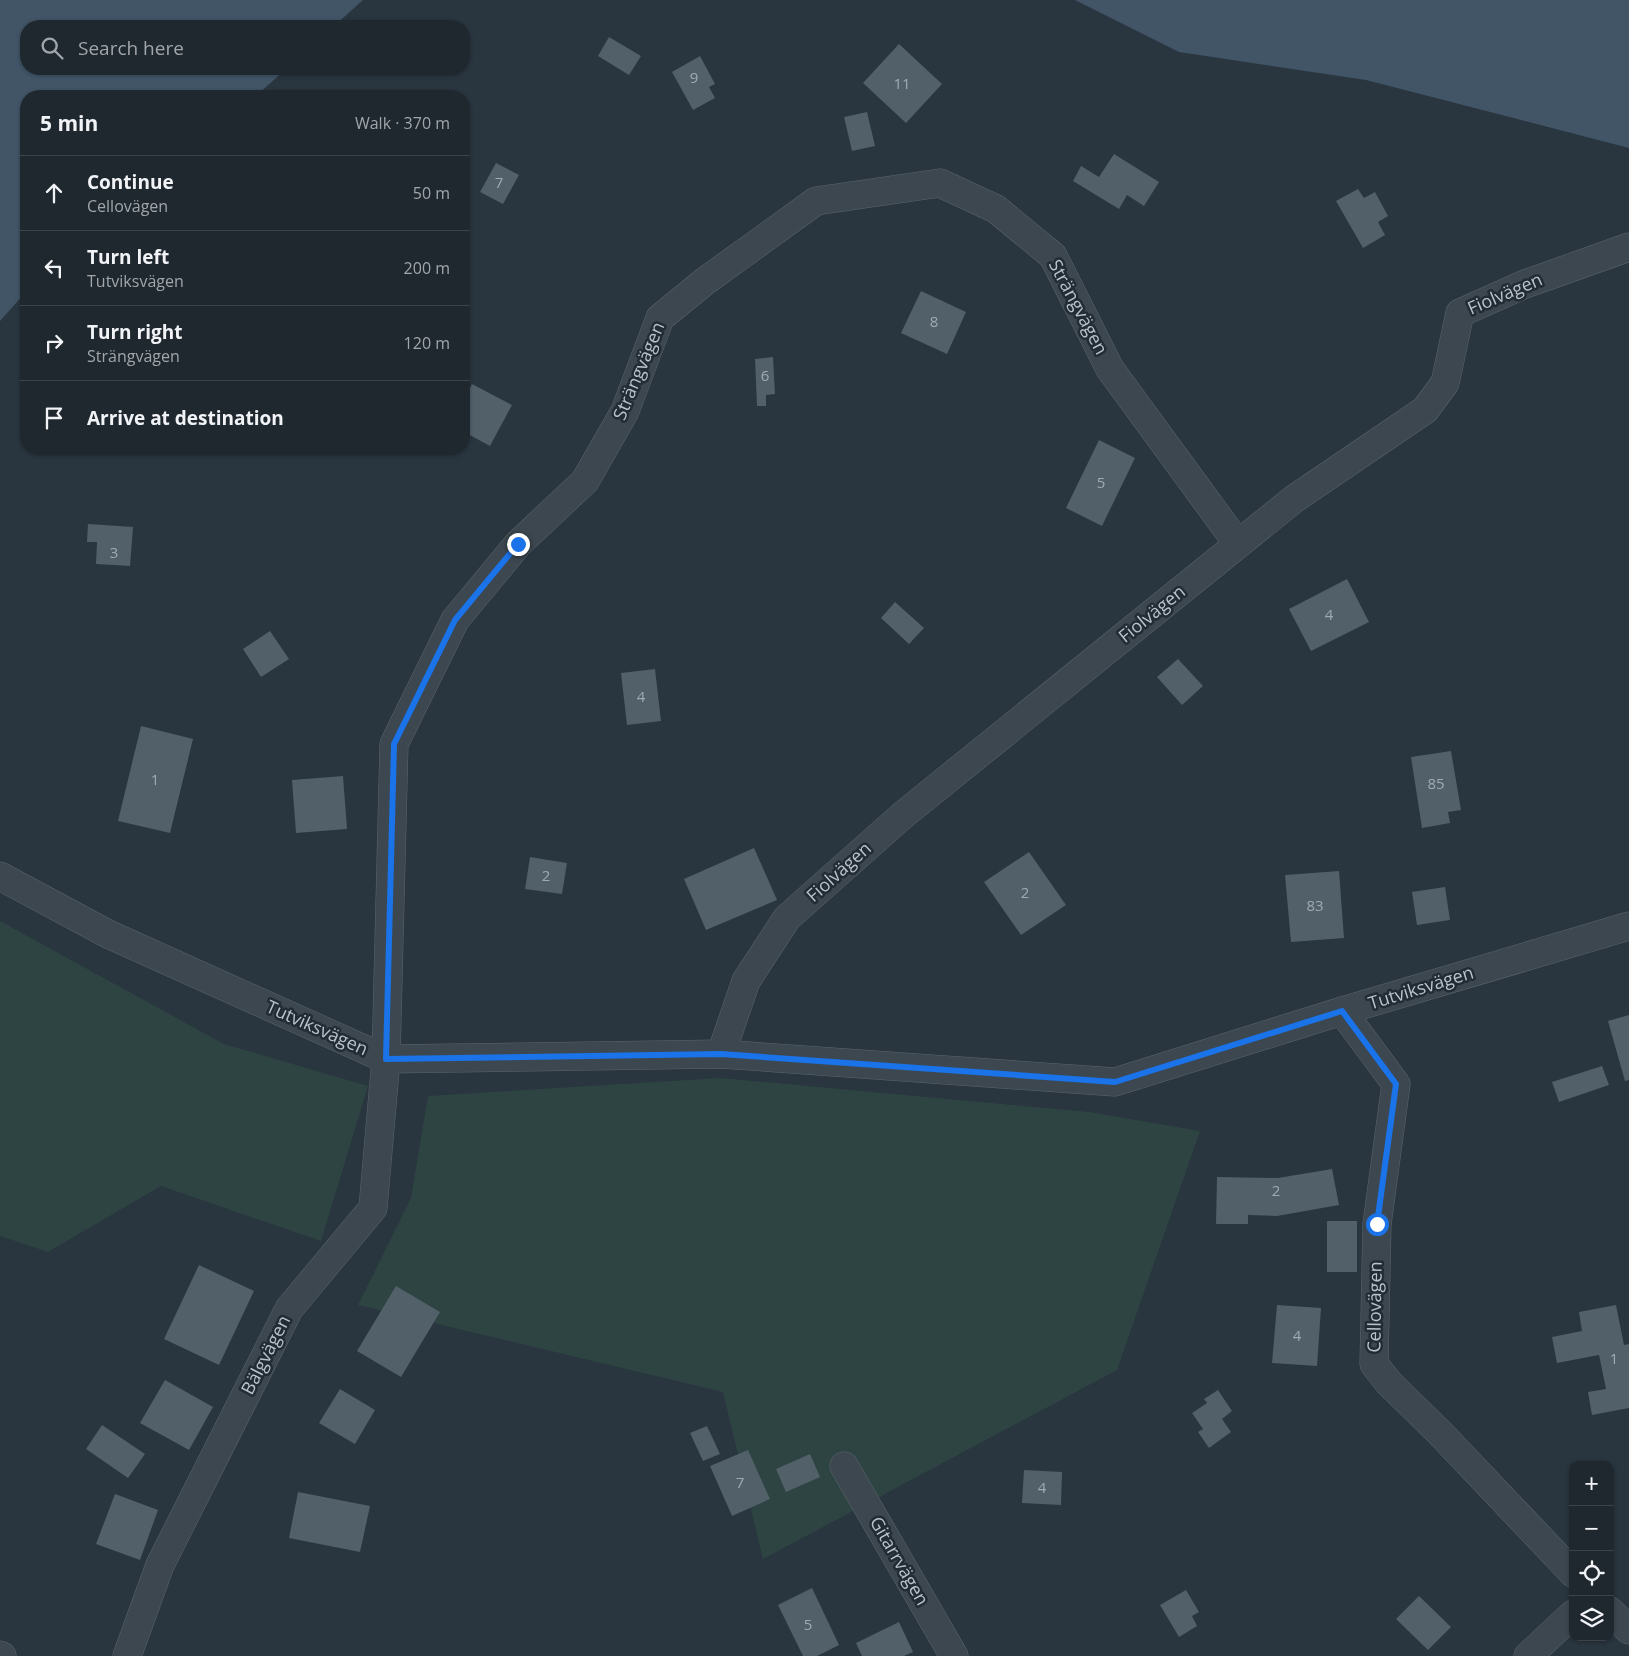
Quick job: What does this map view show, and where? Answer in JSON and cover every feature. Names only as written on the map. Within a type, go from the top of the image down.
[{"type":"street","name":"Strängvägen","points":[[386,1059],[394,744],[455,620],[518,544],[585,481],[625,411],[660,318],[704,282],[816,201],[940,183],[996,209],[1053,256],[1110,369],[1238,544]]},
{"type":"street","name":"Fiolvägen","points":[[721,1054],[746,981],[787,918],[902,815],[1294,499],[1426,410],[1444,383],[1460,313],[1525,284],[1629,247]]},
{"type":"street","name":"Tutviksvägen","points":[[0,876],[108,934],[386,1059],[721,1054],[1115,1082],[1342,1011],[1629,926]]},
{"type":"street","name":"Cellovägen","points":[[1342,1011],[1396,1084],[1377,1224],[1374,1364],[1389,1383],[1441,1434],[1569,1569]]},
{"type":"street","name":"Bälgvägen","points":[[127,1656],[160,1566],[289,1309],[373,1208],[386,1059]]},
{"type":"street","name":"Gitarrvägen","points":[[844,1466],[954,1656]]},
{"type":"street","points":[[1614,1616],[1629,1630]]},
{"type":"street","points":[[1528,1656],[1569,1618]]},
{"type":"green space","points":[[0,921],[224,1044],[368,1086],[321,1241],[161,1186],[48,1252],[0,1236]]},
{"type":"green space","points":[[720,1078],[1089,1112],[1200,1131],[1117,1370],[763,1559],[723,1392],[358,1305],[411,1198],[428,1096]]},
{"type":"water","points":[[0,0],[363,0],[341,20],[20,20],[20,75],[279,75],[263,90],[20,90],[20,299],[0,321]]},
{"type":"water","points":[[1075,0],[1629,0],[1629,148],[1366,80],[1179,52]]},
{"type":"building","points":[[609,37],[641,56],[629,75],[598,56]]},
{"type":"building","points":[[899,44],[942,84],[906,123],[863,83]]},
{"type":"building","points":[[700,56],[715,84],[709,87],[715,98],[693,110],[672,72]]},
{"type":"building","points":[[867,112],[875,146],[852,151],[844,117]]},
{"type":"building","points":[[1114,154],[1159,182],[1144,206],[1127,195],[1119,209],[1073,181],[1081,166],[1099,177]]},
{"type":"building","points":[[496,163],[519,175],[503,204],[480,192]]},
{"type":"building","points":[[1358,189],[1364,198],[1375,192],[1388,216],[1378,222],[1385,235],[1363,248],[1336,201]]},
{"type":"building","points":[[921,291],[966,312],[947,354],[901,333]]},
{"type":"building","points":[[773,357],[775,394],[766,395],[766,406],[757,406],[755,359]]},
{"type":"building","points":[[472,384],[512,405],[490,446],[470,435],[470,388]]},
{"type":"building","points":[[1099,440],[1135,458],[1102,526],[1066,508]]},
{"type":"building","points":[[88,524],[133,527],[130,566],[96,564],[97,542],[87,542]]},
{"type":"building","points":[[1347,579],[1369,622],[1311,651],[1289,609]]},
{"type":"building","points":[[895,602],[924,628],[909,644],[881,618]]},
{"type":"building","points":[[270,631],[289,659],[261,677],[243,649]]},
{"type":"building","points":[[1178,659],[1203,686],[1182,705],[1157,677]]},
{"type":"building","points":[[655,669],[661,721],[627,725],[621,673]]},
{"type":"building","points":[[141,726],[193,739],[170,833],[118,821]]},
{"type":"building","points":[[1451,751],[1461,810],[1448,812],[1450,823],[1422,828],[1411,757]]},
{"type":"building","points":[[343,776],[347,829],[296,833],[292,780]]},
{"type":"building","points":[[754,848],[777,900],[706,930],[684,879]]},
{"type":"building","points":[[1029,852],[1066,905],[1021,935],[984,882]]},
{"type":"building","points":[[530,857],[567,863],[562,894],[525,889]]},
{"type":"building","points":[[1339,871],[1344,938],[1291,942],[1285,875]]},
{"type":"building","points":[[1445,887],[1450,920],[1417,925],[1412,892]]},
{"type":"building","points":[[1629,1015],[1629,1080],[1625,1081],[1608,1021]]},
{"type":"building","points":[[1602,1066],[1609,1085],[1559,1102],[1552,1082]]},
{"type":"building","points":[[1332,1169],[1339,1205],[1277,1216],[1248,1215],[1248,1224],[1216,1224],[1217,1177],[1278,1178]]},
{"type":"building","points":[[1327,1221],[1357,1221],[1357,1272],[1327,1272]]},
{"type":"building","points":[[199,1265],[254,1291],[219,1365],[164,1339]]},
{"type":"building","points":[[396,1286],[440,1312],[401,1377],[357,1351]]},
{"type":"building","points":[[1277,1305],[1321,1308],[1317,1366],[1272,1363]]},
{"type":"building","points":[[1616,1305],[1624,1345],[1629,1344],[1629,1408],[1592,1415],[1588,1392],[1606,1389],[1599,1355],[1557,1363],[1552,1337],[1582,1331],[1579,1312]]},
{"type":"building","points":[[165,1380],[213,1407],[189,1450],[140,1423]]},
{"type":"building","points":[[340,1389],[375,1410],[355,1444],[319,1423]]},
{"type":"building","points":[[1218,1390],[1232,1411],[1222,1419],[1231,1432],[1209,1448],[1198,1432],[1203,1429],[1192,1413],[1207,1403],[1204,1399]]},
{"type":"building","points":[[102,1425],[145,1454],[128,1478],[86,1449]]},
{"type":"building","points":[[707,1426],[720,1454],[703,1461],[690,1433]]},
{"type":"building","points":[[748,1450],[770,1499],[732,1516],[710,1466]]},
{"type":"building","points":[[810,1454],[820,1477],[786,1492],[776,1469]]},
{"type":"building","points":[[1024,1470],[1062,1472],[1061,1505],[1022,1503]]},
{"type":"building","points":[[298,1492],[370,1506],[360,1552],[289,1538]]},
{"type":"building","points":[[115,1494],[158,1510],[140,1560],[96,1544]]},
{"type":"building","points":[[812,1588],[839,1645],[817,1656],[803,1656],[778,1605]]},
{"type":"building","points":[[1186,1590],[1199,1612],[1192,1616],[1197,1626],[1179,1637],[1160,1605]]},
{"type":"building","points":[[1419,1596],[1451,1627],[1428,1650],[1396,1619]]},
{"type":"building","points":[[899,1622],[913,1652],[904,1656],[862,1656],[856,1643]]},
{"type":"route","points":[[518,544],[455,620],[394,744],[386,1059],[721,1054],[1115,1082],[1342,1011],[1396,1084],[1377,1224]]}]
